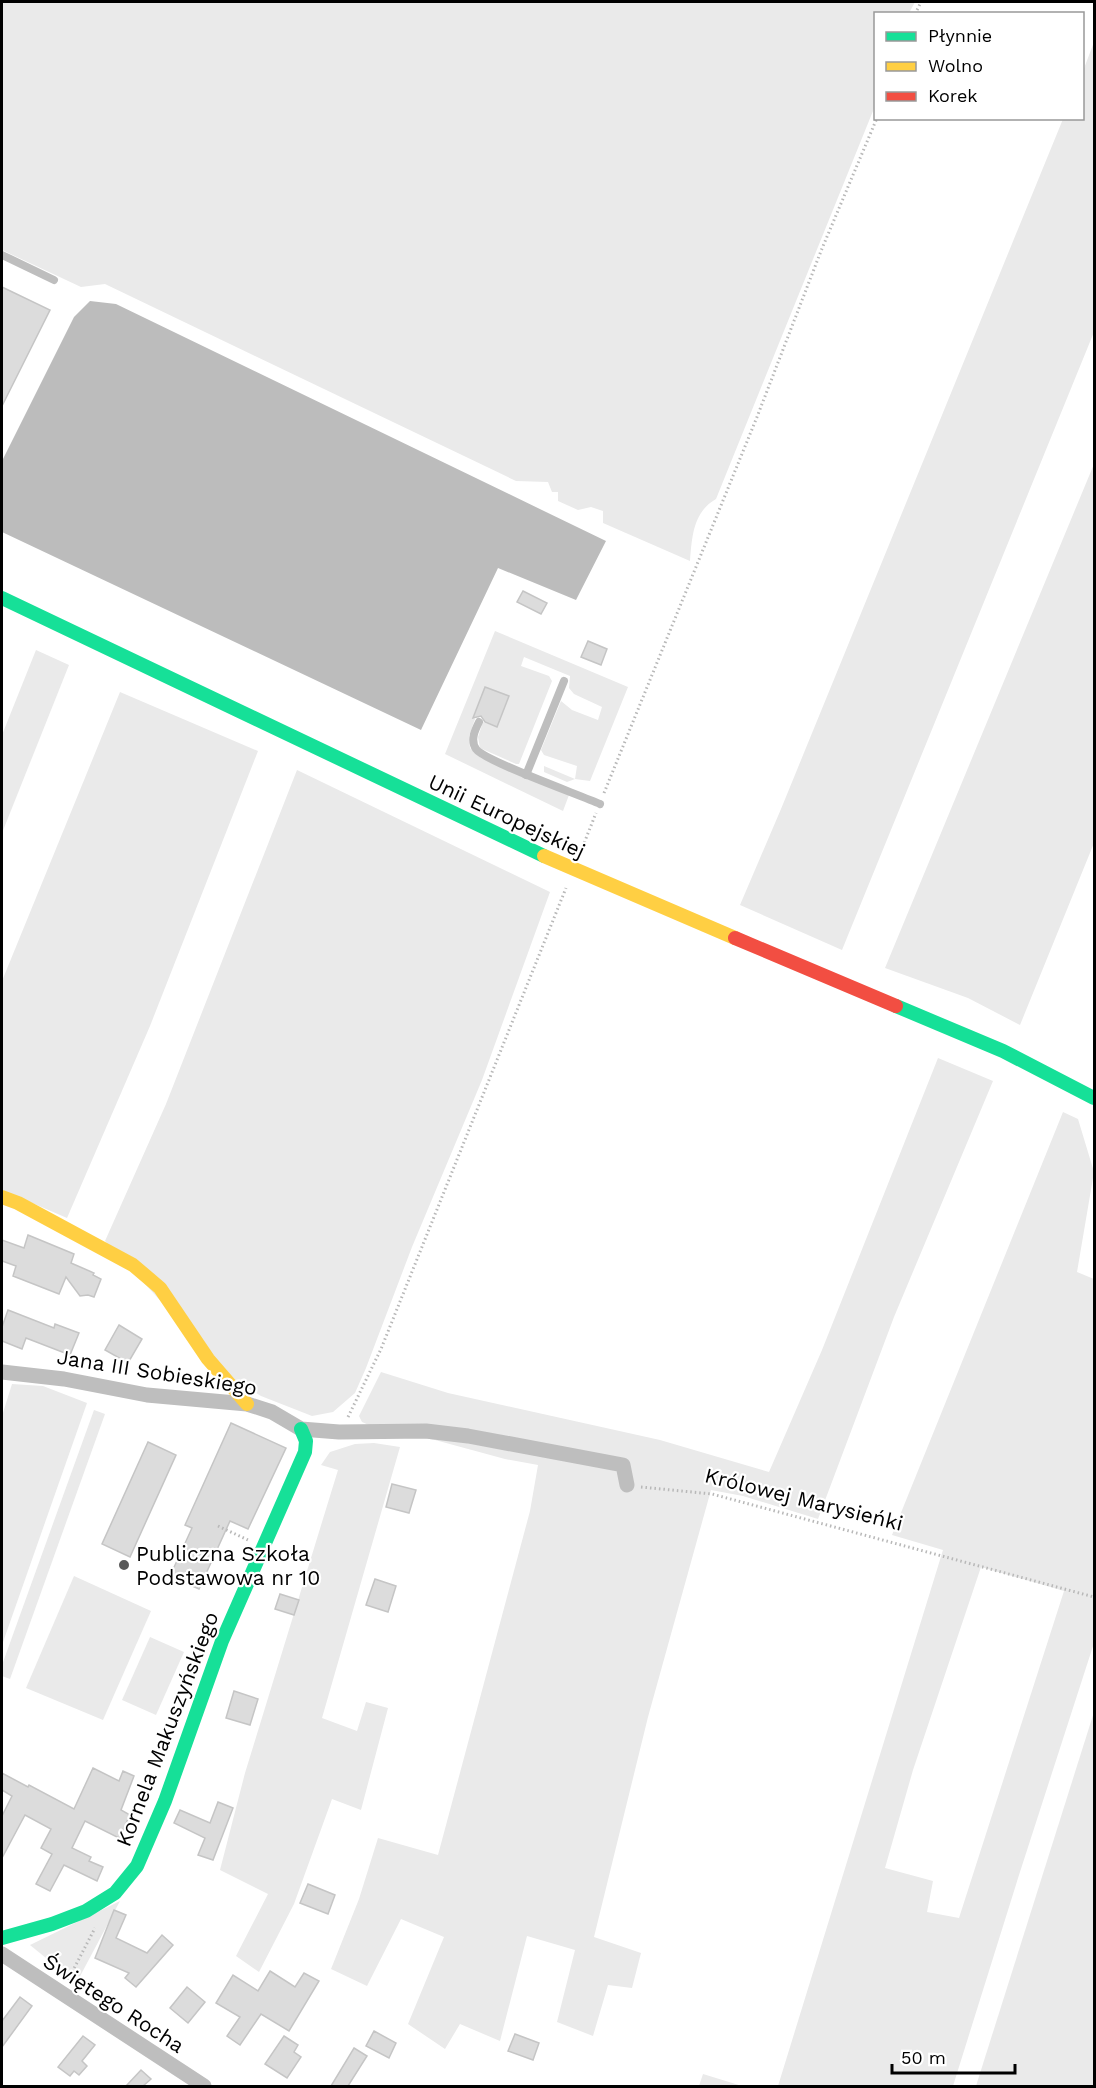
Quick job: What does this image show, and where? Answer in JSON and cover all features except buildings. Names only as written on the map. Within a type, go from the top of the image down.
[{"type":"main road","name":"Unii Europejskiej","points":[[2,598],[573,870],[1004,1051],[1095,1098]]},
{"type":"main road","name":"Unii Europejskiej","points":[[1004,1051],[1076,1073]]},
{"type":"main road","points":[[2,1197],[18,1203],[133,1265],[160,1288],[208,1359],[247,1404]]},
{"type":"main road","name":"Kornela Makuszyńskiego","points":[[2,1938],[68,1919],[92,1908],[112,1895],[127,1880],[138,1862],[149,1842],[166,1798],[223,1636],[305,1452],[306,1441],[301,1429]]},
{"type":"street","name":"Jana III Sobieskiego","points":[[2,1372],[64,1379],[147,1395],[247,1404],[272,1412],[301,1429]]},
{"type":"street","points":[[301,1429],[339,1432],[426,1431],[468,1436],[623,1465],[627,1485]]},
{"type":"street","name":"Świętego Rocha","points":[[2,1954],[204,2086]]},
{"type":"lane","points":[[2,255],[54,280]]},
{"type":"lane","points":[[526,775],[564,681]]},
{"type":"lane","points":[[479,722],[473,736],[479,753],[526,775],[600,804]]},
{"type":"path","points":[[339,1432],[362,1392],[381,1349],[757,417],[821,251],[876,120]]},
{"type":"path","name":"Królowej Marysieńki","points":[[627,1485],[712,1494],[1095,1597]]},
{"type":"path","points":[[218,1526],[255,1543]]},
{"type":"path","points":[[64,1995],[70,1974],[96,1926]]},
{"type":"shaded area","points":[[2,2],[915,2],[910,12],[874,12],[874,108],[716,499],[708,504],[698,518],[693,534],[690,561],[603,523],[603,511],[591,507],[578,510],[558,501],[558,492],[552,492],[548,482],[516,481],[105,284],[81,287],[2,250]]},
{"type":"shaded area","points":[[1094,42],[1094,332],[842,950],[740,905],[1063,120],[1084,120],[1084,68]]},
{"type":"shaded area","points":[[90,301],[116,304],[606,541],[576,600],[498,568],[421,730],[2,532],[2,461],[74,317]]},
{"type":"shaded area","points":[[1094,464],[1094,843],[1020,1025],[968,998],[885,968]]},
{"type":"shaded area","points":[[495,631],[628,687],[590,781],[575,779],[577,766],[544,755],[541,750],[561,701],[572,710],[598,720],[602,707],[574,694],[569,688],[570,676],[524,657],[521,666],[549,676],[552,681],[519,764],[480,748],[478,737],[483,722],[497,727],[509,696],[485,687],[473,717],[475,719],[469,736],[470,748],[481,758],[569,795],[563,811],[445,754]]},
{"type":"shaded area","points":[[36,650],[69,665],[2,833],[2,735]]},
{"type":"shaded area","points":[[120,692],[258,751],[150,1026],[67,1218],[2,1190],[2,981]]},
{"type":"shaded area","points":[[544,766],[575,779],[567,782],[544,772]]},
{"type":"shaded area","points":[[297,770],[550,892],[482,1080],[412,1247],[355,1393],[333,1412],[312,1416],[261,1396],[233,1379],[105,1241],[166,1104]]},
{"type":"shaded area","points":[[938,1058],[993,1081],[894,1317],[818,1519],[743,1496],[711,1490],[648,1717],[594,1937],[641,1953],[632,1988],[608,1985],[593,2036],[557,2022],[575,1950],[527,1936],[500,2041],[460,2024],[445,2049],[408,2024],[444,1937],[401,1919],[367,1986],[331,1969],[359,1899],[378,1838],[438,1855],[530,1511],[538,1465],[505,1459],[435,1440],[380,1430],[362,1422],[359,1416],[381,1372],[448,1393],[660,1440],[769,1472],[822,1350]]},
{"type":"shaded area","points":[[1063,1112],[1078,1119],[1094,1172],[1077,1272],[1094,1279],[1094,1643],[953,2086],[778,2086],[943,1550],[892,1535]],"holes":[[[981,1567],[1064,1591],[959,1918],[927,1912],[933,1881],[885,1868],[913,1770]]]},
{"type":"shaded area","points":[[12,1384],[43,1386],[87,1403],[2,1645],[2,1416]]},
{"type":"shaded area","points":[[94,1410],[105,1414],[10,1679],[2,1676],[2,1665]]},
{"type":"shaded area","points":[[374,1443],[400,1447],[322,1718],[357,1731],[366,1702],[388,1708],[361,1810],[332,1799],[294,1904],[259,1972],[236,1956],[268,1894],[220,1870],[245,1773],[338,1470],[321,1465],[330,1452],[355,1444]]},
{"type":"shaded area","points":[[74,1576],[151,1611],[103,1720],[26,1688]]},
{"type":"shaded area","points":[[150,1637],[184,1652],[156,1715],[122,1700]]},
{"type":"shaded area","points":[[1094,1712],[1094,2086],[976,2086]]},
{"type":"shaded area","points":[[120,1901],[78,1980],[62,1971],[30,1945]]},
{"type":"shaded area","points":[[703,2074],[742,2086],[699,2086]]},
{"type":"traffic: fast","points":[[2,598],[544,856]]},
{"type":"traffic: fast","points":[[896,1006],[1003,1051],[1094,1098]]},
{"type":"traffic: fast","points":[[2,1938],[52,1924],[86,1911],[115,1893],[137,1866],[165,1801],[222,1641],[305,1452],[306,1441],[301,1429]]},
{"type":"traffic: slow","points":[[544,856],[735,938]]},
{"type":"traffic: slow","points":[[2,1197],[18,1203],[133,1265],[160,1288],[208,1359],[247,1404]]},
{"type":"traffic: jam","points":[[735,938],[896,1006]]},
{"type":"place","name":"Publiczna Szkoła Podstawowa nr 10","points":[[124,1565]]}]
